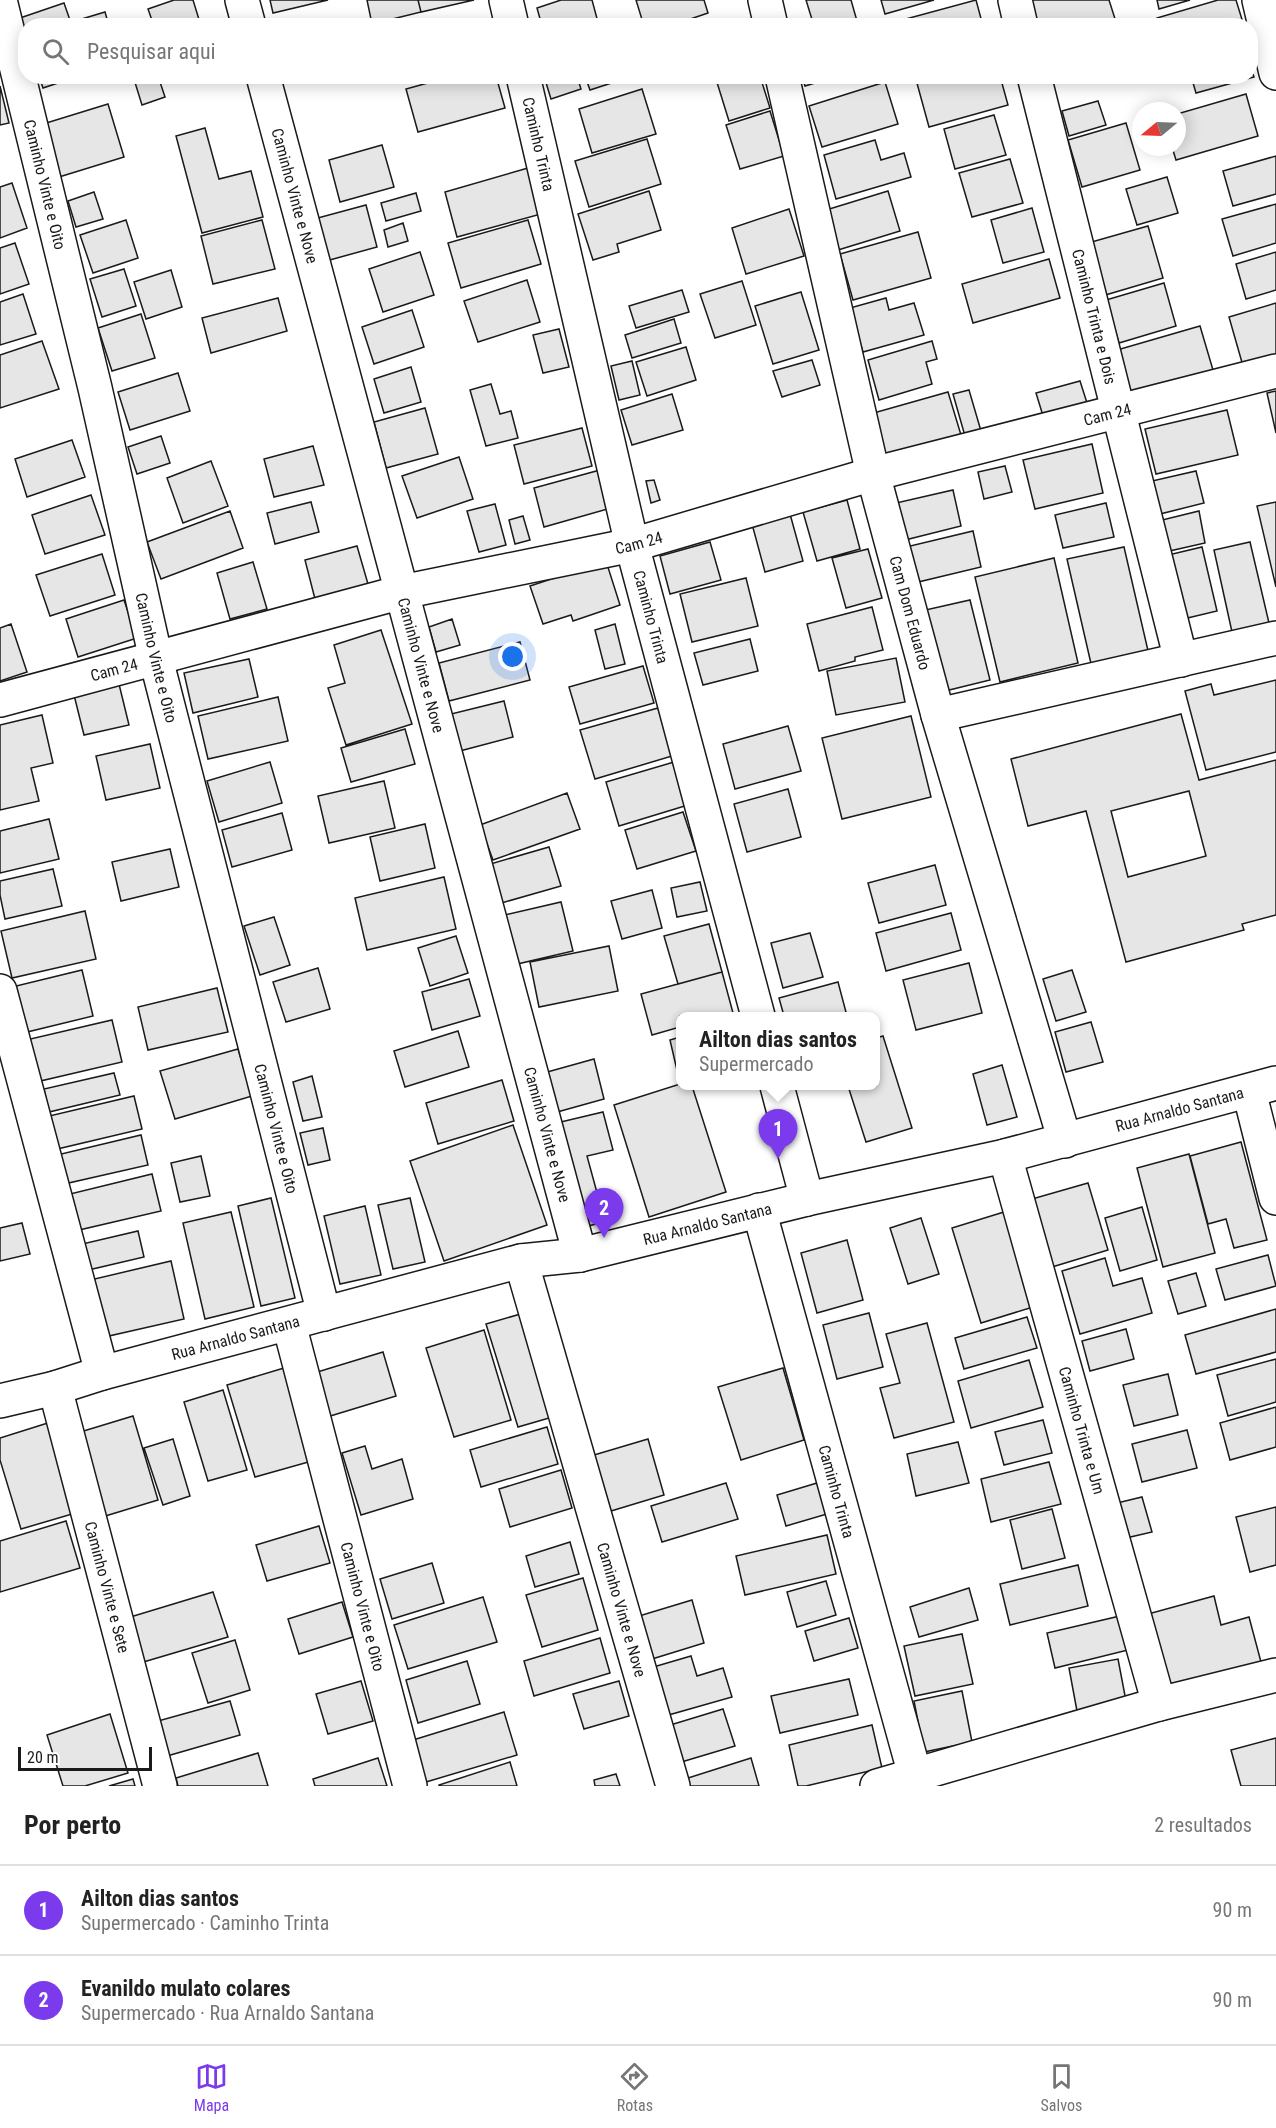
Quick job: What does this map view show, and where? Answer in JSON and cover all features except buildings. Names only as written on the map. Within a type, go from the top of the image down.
[{"type":"street","name":"Caminho Vinte e Oito","points":[[0,0],[18,74]]},
{"type":"street","points":[[242,0],[247,18]]},
{"type":"street","points":[[506,0],[510,18]]},
{"type":"street","points":[[765,0],[769,18]]},
{"type":"street","points":[[1015,0],[1019,18]]},
{"type":"street","points":[[1259,0],[1276,73]]},
{"type":"street","name":"Caminho Vinte e Oito","points":[[21,84],[95,388],[156,659],[324,1314]]},
{"type":"street","name":"Caminho Vinte e Nove","points":[[265,84],[580,1255]]},
{"type":"street","name":"Caminho Trinta","points":[[526,84],[632,546],[757,1012]]},
{"type":"street","name":"Cam Dom Eduardo","points":[[784,84],[873,474],[938,715],[1065,1141]]},
{"type":"street","name":"Caminho Trinta e Dois","points":[[1036,84],[1180,660]]},
{"type":"street","name":"Cam 24","points":[[0,700],[402,592],[632,546],[873,474],[1116,410],[1276,371]]},
{"type":"street","points":[[938,715],[1276,638]]},
{"type":"street","points":[[0,991],[102,1373]]},
{"type":"street","points":[[1262,1087],[1276,1198]]},
{"type":"street","name":"Rua Arnaldo Santana","points":[[0,1401],[521,1261],[580,1255],[759,1210],[1005,1156],[1262,1087]]},
{"type":"street","points":[[778,1090],[807,1199]]},
{"type":"street","name":"Caminho Trinta e Um","points":[[1005,1156],[1159,1704]]},
{"type":"street","name":"Caminho Trinta","points":[[759,1210],[915,1775]]},
{"type":"street","name":"Caminho Vinte e Nove","points":[[521,1261],[673,1786]]},
{"type":"street","name":"Caminho Vinte e Oito","points":[[289,1324],[410,1786]]},
{"type":"street","name":"Caminho Vinte e Sete","points":[[54,1388],[160,1786]]},
{"type":"street","points":[[877,1786],[1159,1704],[1276,1675]]},
{"type":"place","name":"Ailton dias santos","points":[[778,1159]]},
{"type":"place","name":"Evanildo mulato colares","points":[[604,1238]]}]
